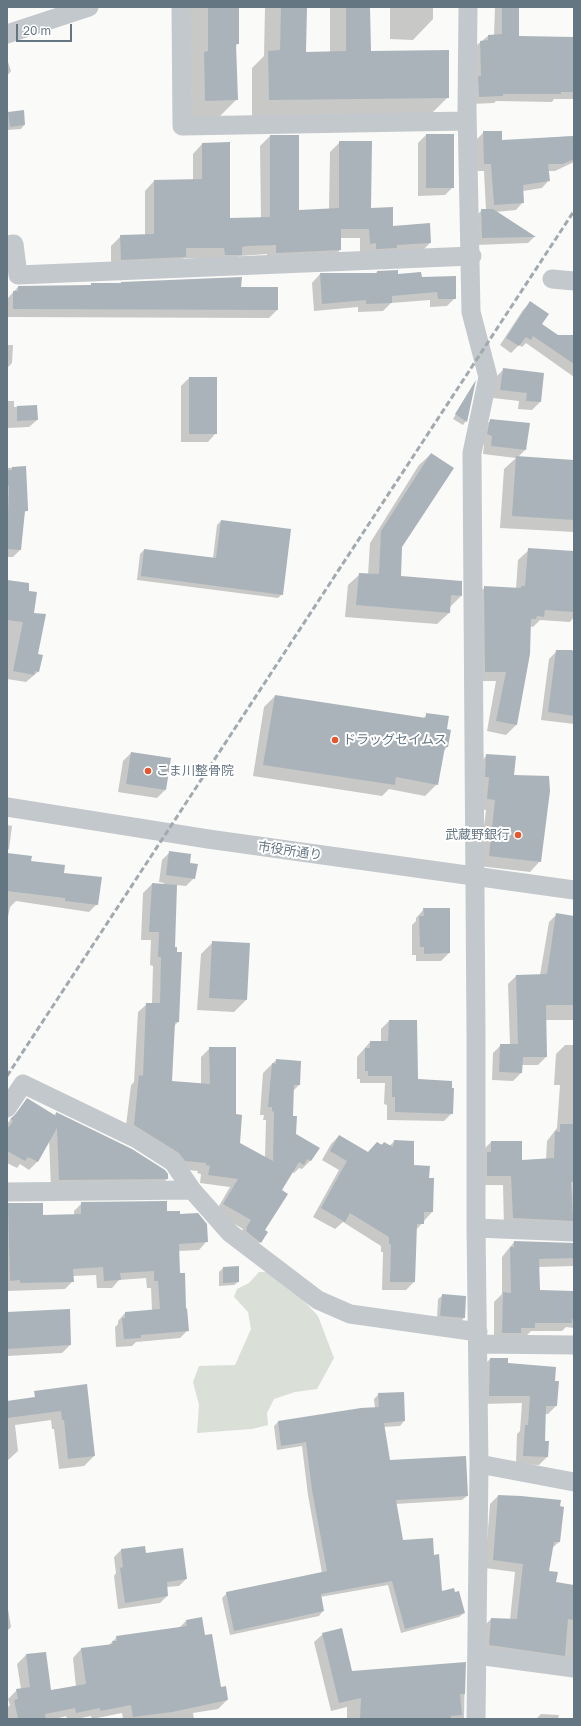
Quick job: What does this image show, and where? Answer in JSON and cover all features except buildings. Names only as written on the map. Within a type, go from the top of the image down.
[{"type":"street","points":[[7,34],[89,7]]},
{"type":"street","points":[[180,7],[182,126],[468,121]]},
{"type":"street","points":[[468,7],[468,121],[472,256],[471,312],[488,377],[472,453],[476,1228],[479,1464],[476,1719]]},
{"type":"street","points":[[7,244],[14,244],[18,275],[472,256]]},
{"type":"street","points":[[552,279],[574,281]]},
{"type":"street","name":"市役所通り","points":[[7,807],[201,838],[474,878],[574,890]]},
{"type":"street","points":[[7,1108],[23,1084],[137,1139],[172,1162],[192,1190],[230,1233],[318,1300],[350,1314],[478,1338],[574,1345]]},
{"type":"street","points":[[7,1192],[192,1190]]},
{"type":"street","points":[[476,1228],[574,1232]]},
{"type":"street","points":[[479,1464],[574,1482]]},
{"type":"street","points":[[477,1655],[574,1668]]},
{"type":"shaded area","points":[[259,1272],[268,1272],[296,1292],[318,1316],[334,1358],[317,1389],[295,1392],[274,1399],[267,1413],[268,1425],[252,1429],[197,1433],[199,1405],[193,1382],[199,1366],[235,1365],[251,1329],[248,1312],[234,1297],[237,1289],[249,1283]]},
{"type":"railway","points":[[7,1076],[574,211]]},
{"type":"place","name":"ドラッグセイムス","points":[[335,740]]},
{"type":"place","name":"こま川整骨院","points":[[148,771]]},
{"type":"place","name":"武蔵野銀行","points":[[518,835]]}]
